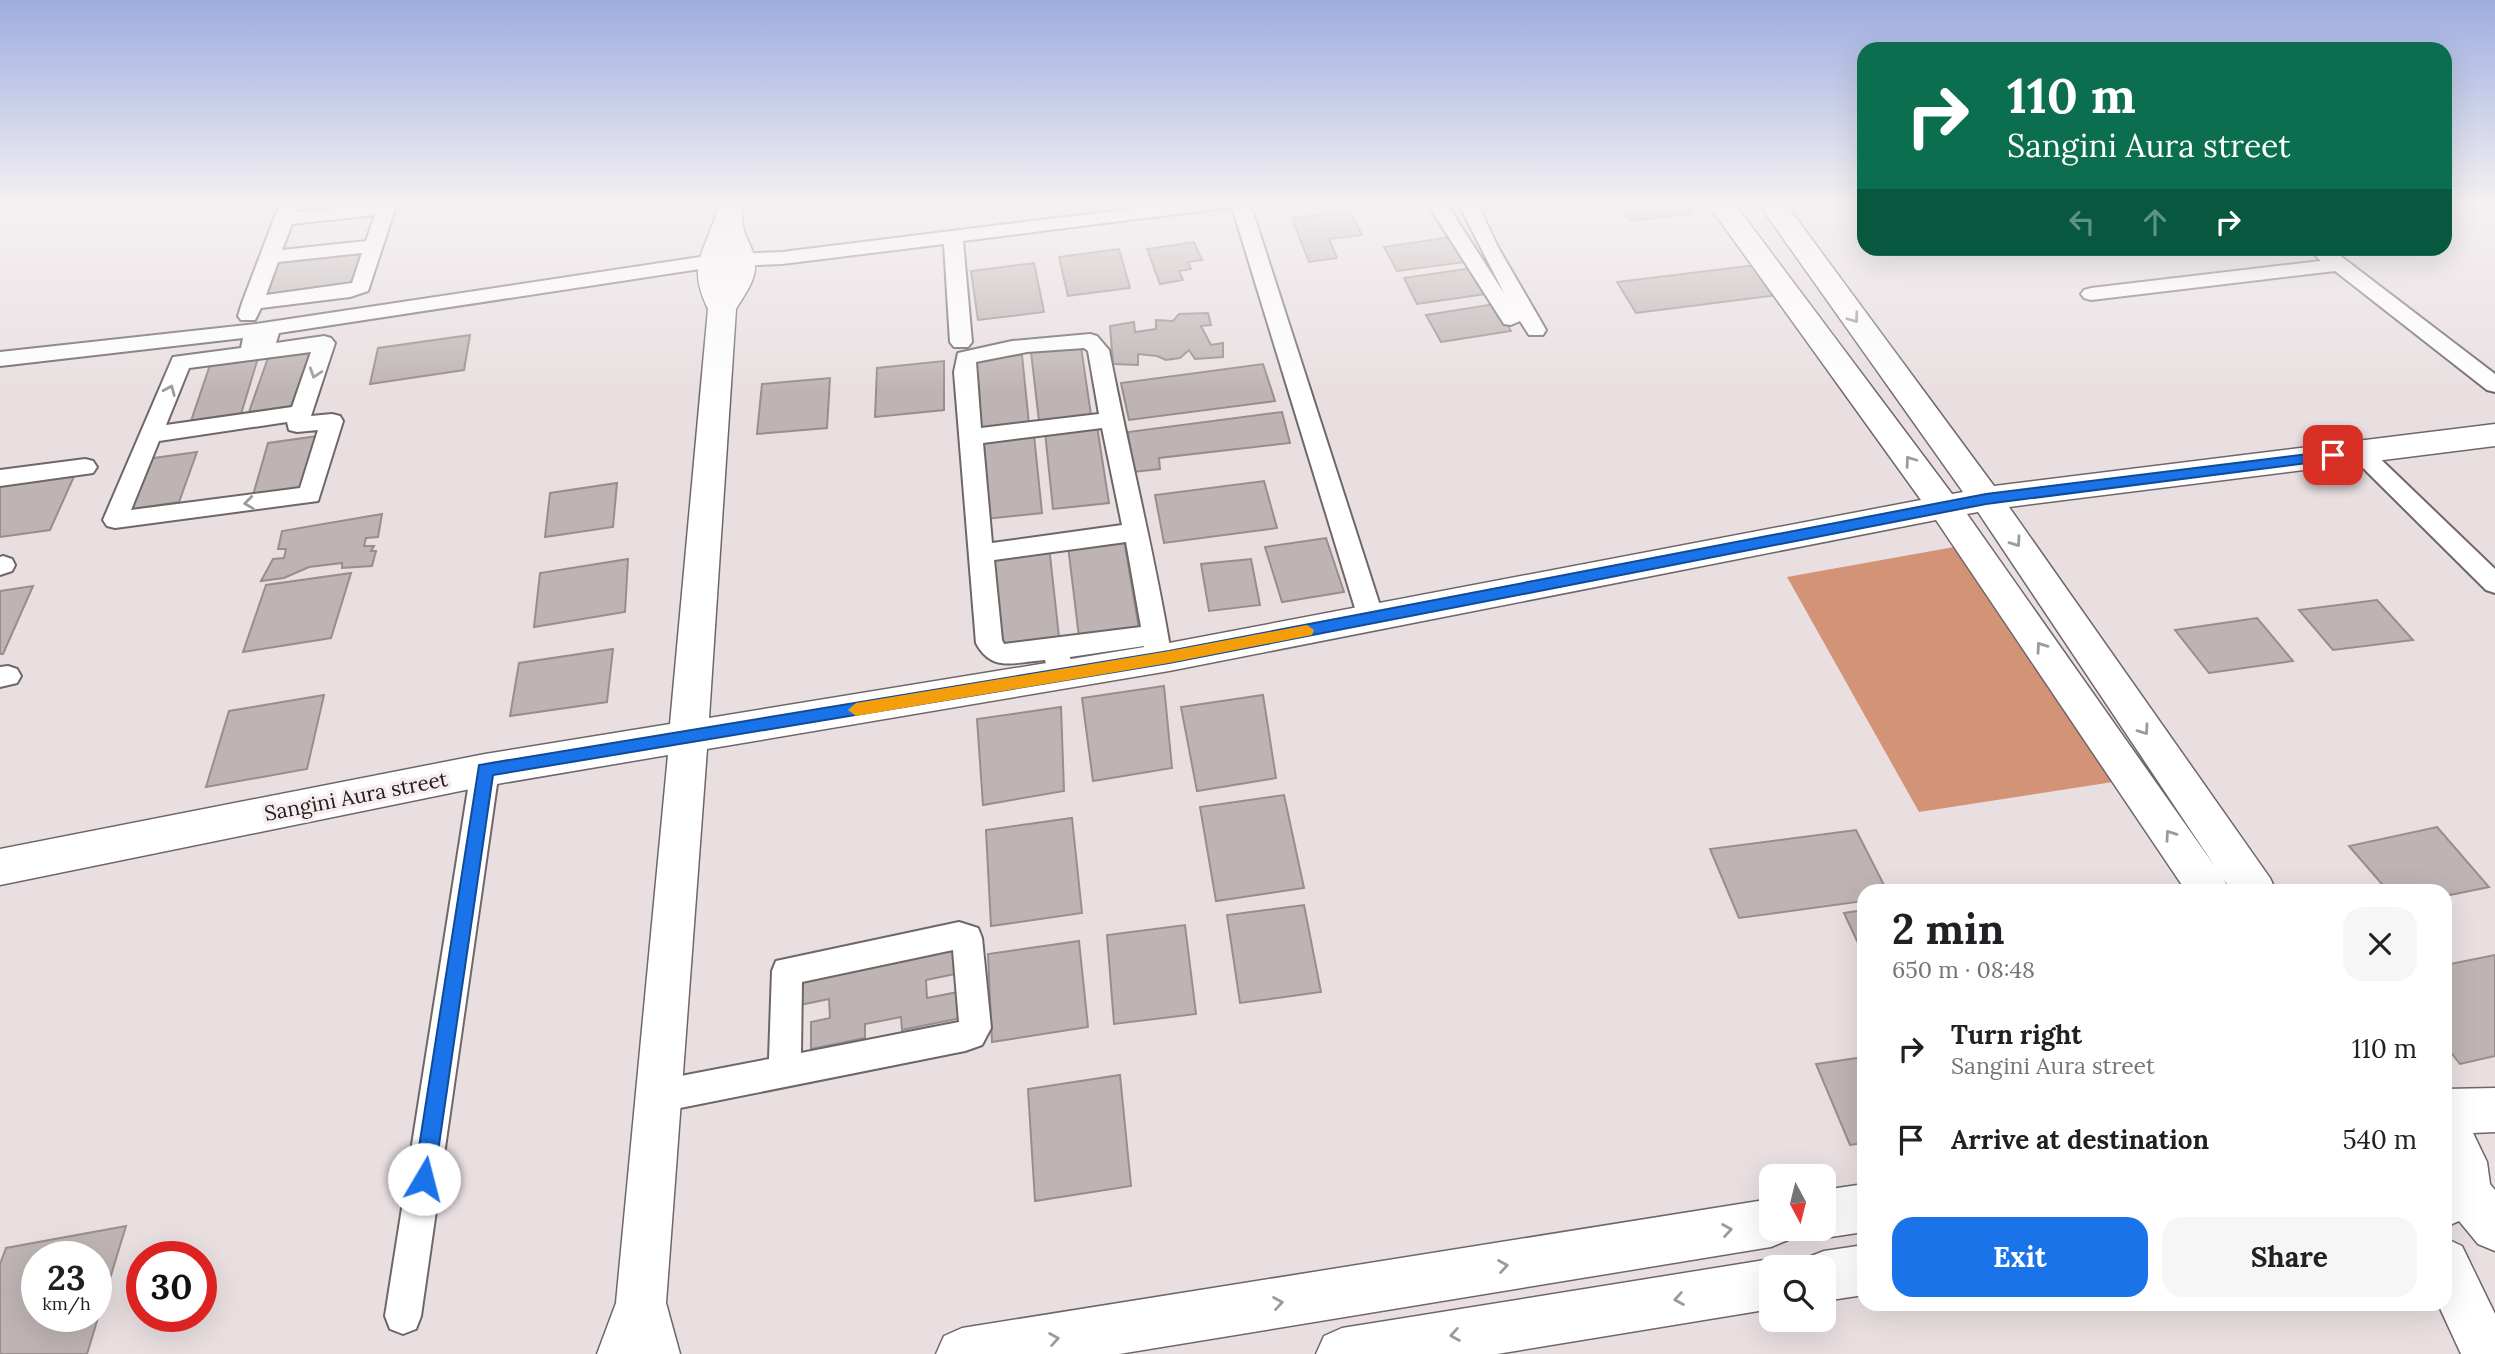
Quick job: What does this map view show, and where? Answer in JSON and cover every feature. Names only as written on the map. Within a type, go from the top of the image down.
[{"type":"street","points":[[257,335],[250,354],[181,362],[115,520],[310,495],[332,421],[298,425],[324,343],[263,352],[257,335],[252,303],[266,266]]},
{"type":"street","points":[[252,303],[359,289],[363,286],[369,266]]},
{"type":"street","points":[[623,1354],[641,1303],[726,266]]},
{"type":"street","points":[[0,359],[257,335],[655,272],[725,277],[757,266]]},
{"type":"street","points":[[955,266],[961,342]]},
{"type":"street","points":[[1260,266],[1371,618]]},
{"type":"street","points":[[1477,266],[1514,324]]},
{"type":"street","points":[[1499,266],[1536,330]]},
{"type":"street","points":[[1767,266],[1944,507],[2204,884]]},
{"type":"street","points":[[1817,266],[1986,499],[2250,884]]},
{"type":"street","points":[[2091,294],[2329,266]]},
{"type":"street","points":[[2341,266],[2495,385]]},
{"type":"street","points":[[1058,662],[998,654],[989,643],[966,358],[987,351],[1056,342],[1090,341],[1098,350],[1144,565],[1157,647]]},
{"type":"street","points":[[151,435],[302,413]]},
{"type":"street","points":[[971,437],[1111,420]]},
{"type":"street","name":"Sangini Aura street","points":[[0,867],[485,770],[688,738],[1058,662],[1371,618],[1986,499],[2360,452],[2491,440]]},
{"type":"street","points":[[2360,452],[2495,583]]},
{"type":"street","points":[[0,478],[85,467]]},
{"type":"street","points":[[982,553],[1135,532]]},
{"type":"street","points":[[403,1316],[485,770]]},
{"type":"street","points":[[660,1096],[971,1034],[975,1028],[967,938],[959,935],[787,971],[785,1071]]},
{"type":"street","points":[[2452,1111],[2495,1110]]},
{"type":"street","points":[[2452,1144],[2465,1164],[2468,1186],[2495,1227]]},
{"type":"street","points":[[1836,1212],[1857,1209]]},
{"type":"street","points":[[962,1354],[1759,1225]]},
{"type":"street","points":[[1836,1274],[1857,1271]]},
{"type":"street","points":[[2452,1279],[2487,1354]]},
{"type":"street","points":[[1342,1354],[1759,1286]]},
{"type":"street","points":[[641,1303],[654,1354]]},
{"type":"shaded area","points":[[1954,547],[2113,782],[1919,812],[1787,577]]},
{"type":"building","points":[[270,266],[363,266],[357,286],[258,299]]},
{"type":"building","points":[[1035,266],[1044,312],[978,320],[971,271]]},
{"type":"building","points":[[1061,266],[1124,266],[1130,288],[1068,296]]},
{"type":"building","points":[[1153,266],[1190,266],[1191,269],[1179,271],[1183,280],[1160,284]]},
{"type":"building","points":[[1394,266],[1433,266],[1397,271]]},
{"type":"building","points":[[1757,266],[1778,295],[1636,313],[1617,282]]},
{"type":"building","points":[[1472,268],[1486,294],[1417,304],[1404,278]]},
{"type":"building","points":[[1495,304],[1511,331],[1441,342],[1426,315]]},
{"type":"building","points":[[1208,313],[1211,325],[1201,326],[1211,345],[1223,343],[1223,357],[1195,359],[1189,350],[1180,358],[1166,360],[1138,354],[1138,365],[1113,364],[1110,326],[1134,322],[1135,332],[1156,329],[1156,320],[1173,321],[1179,314]]},
{"type":"building","points":[[470,335],[464,370],[370,384],[378,348]]},
{"type":"building","points":[[1081,347],[1091,415],[1039,421],[1031,352]]},
{"type":"building","points":[[316,349],[298,405],[249,412],[269,355]]},
{"type":"building","points":[[1022,355],[1029,424],[977,430],[972,360]]},
{"type":"building","points":[[258,358],[241,414],[191,421],[210,365]]},
{"type":"building","points":[[944,361],[944,410],[875,417],[877,368]]},
{"type":"building","points":[[1263,364],[1275,401],[1129,420],[1121,383]]},
{"type":"building","points":[[830,378],[827,428],[757,434],[762,384]]},
{"type":"building","points":[[1282,412],[1290,443],[1159,458],[1160,469],[1133,472],[1128,432]]},
{"type":"building","points":[[1097,426],[1109,503],[1053,509],[1045,432]]},
{"type":"building","points":[[325,435],[312,486],[253,495],[268,443]]},
{"type":"building","points":[[1034,435],[1042,513],[986,519],[980,441]]},
{"type":"building","points":[[197,452],[179,502],[126,510],[147,459]]},
{"type":"building","points":[[76,472],[50,530],[0,537],[0,482]]},
{"type":"building","points":[[1264,481],[1277,528],[1164,543],[1155,495]]},
{"type":"building","points":[[617,483],[613,527],[545,537],[550,493]]},
{"type":"building","points":[[382,514],[378,537],[366,538],[364,546],[374,546],[371,551],[376,551],[372,566],[342,568],[342,563],[309,567],[284,578],[261,581],[273,559],[284,558],[286,549],[278,549],[282,531]]},
{"type":"building","points":[[1326,538],[1344,592],[1282,602],[1265,547]]},
{"type":"building","points":[[1124,540],[1139,629],[1079,637],[1068,546]]},
{"type":"building","points":[[1049,546],[1059,637],[999,644],[992,553]]},
{"type":"building","points":[[628,559],[625,612],[534,627],[540,573]]},
{"type":"building","points":[[1251,559],[1260,605],[1209,611],[1201,564]]},
{"type":"building","points":[[351,573],[331,638],[243,652],[266,585]]},
{"type":"building","points":[[33,586],[3,654],[0,654],[0,591]]},
{"type":"building","points":[[2377,600],[2413,640],[2333,650],[2299,610]]},
{"type":"building","points":[[2257,618],[2293,661],[2209,673],[2175,630]]},
{"type":"building","points":[[613,649],[607,702],[510,716],[519,663]]},
{"type":"building","points":[[1164,686],[1172,768],[1093,781],[1082,698]]},
{"type":"building","points":[[324,695],[307,769],[206,787],[229,711]]},
{"type":"building","points":[[1263,695],[1276,778],[1197,791],[1181,707]]},
{"type":"building","points":[[1061,707],[1064,791],[983,805],[977,719]]},
{"type":"building","points":[[1284,795],[1304,888],[1216,901],[1200,807]]},
{"type":"building","points":[[1072,818],[1082,913],[991,926],[986,830]]},
{"type":"building","points":[[2437,827],[2489,887],[2452,895],[2452,884],[2382,884],[2349,846]]},
{"type":"building","points":[[1856,830],[1883,884],[1857,884],[1857,902],[1739,918],[1710,849]]},
{"type":"building","points":[[1304,905],[1321,992],[1240,1003],[1227,915]]},
{"type":"building","points":[[1857,911],[1857,941],[1844,913]]},
{"type":"building","points":[[1185,925],[1196,1014],[1114,1024],[1107,935]]},
{"type":"building","points":[[957,941],[960,973],[926,980],[927,998],[958,992],[961,1018],[902,1030],[901,1017],[865,1024],[865,1038],[811,1049],[811,1022],[830,1018],[829,999],[795,1006],[794,973]]},
{"type":"building","points":[[1079,941],[1088,1027],[992,1042],[988,954]]},
{"type":"building","points":[[2495,955],[2495,1056],[2460,1064],[2452,1054],[2452,964]]},
{"type":"building","points":[[1857,1058],[1857,1144],[1850,1145],[1816,1064]]},
{"type":"building","points":[[1120,1075],[1131,1186],[1035,1201],[1028,1089]]},
{"type":"building","points":[[126,1226],[112,1272],[112,1241],[44,1241]]},
{"type":"building","points":[[21,1245],[21,1332],[94,1332],[87,1354],[0,1354],[0,1264],[6,1248]]},
{"type":"slow traffic","points":[[856,710],[1169,657],[1307,630]]},
{"type":"route","points":[[424,1179],[485,770],[1169,657],[1986,499],[2333,455]]}]
